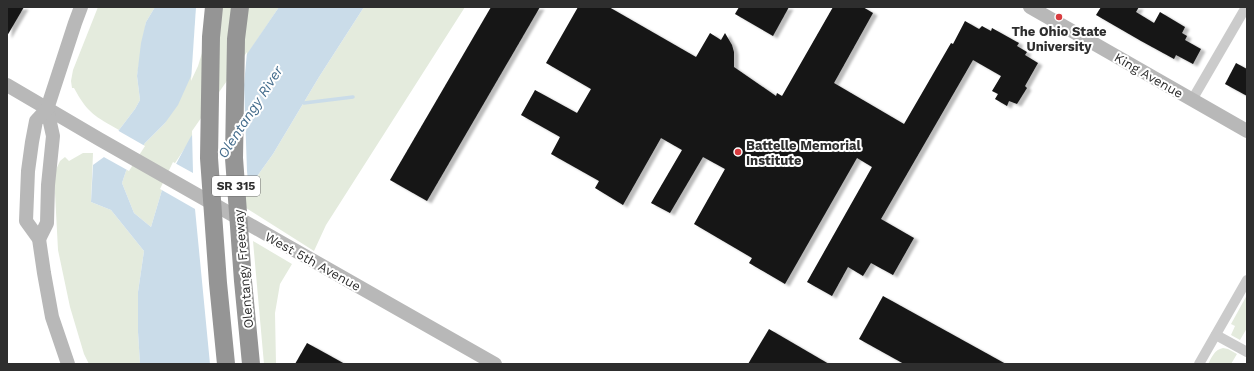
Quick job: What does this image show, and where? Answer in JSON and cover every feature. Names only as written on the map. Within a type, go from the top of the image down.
[{"type":"highway","name":"Olentangy Freeway","points":[[214,7],[211,37],[209,158],[218,283],[226,364]]},
{"type":"highway","name":"Olentangy Freeway","points":[[240,7],[236,39],[234,158],[251,364]]},
{"type":"main road","points":[[68,364],[52,317],[39,239],[26,221],[28,171],[36,121],[47,109],[81,7]]},
{"type":"main road","name":"King Avenue","points":[[1030,7],[1247,131]]},
{"type":"main road","name":"West 5th Avenue","points":[[7,85],[99,139],[495,364]]},
{"type":"main road","points":[[39,239],[47,223],[48,185],[54,136],[47,109]]},
{"type":"street","points":[[1192,100],[1246,7]]},
{"type":"street","points":[[1199,364],[1247,280]]},
{"type":"street","points":[[1216,335],[1247,352]]},
{"type":"shaded area","points":[[98,7],[155,7],[146,22],[137,76],[140,100],[119,130],[93,114],[84,104],[74,88],[72,88],[71,81],[73,70]]},
{"type":"shaded area","points":[[214,7],[279,7],[175,163],[162,190],[151,227],[134,213],[122,183],[126,171],[145,143],[165,123]]},
{"type":"shaded area","points":[[364,7],[465,7],[326,225],[314,251],[238,203],[273,154],[319,77]]},
{"type":"shaded area","points":[[83,153],[93,153],[91,202],[111,210],[144,251],[138,292],[140,364],[89,364],[84,354],[70,307],[58,250],[54,174],[60,161],[65,157],[69,161]]},
{"type":"shaded area","points":[[253,241],[292,264],[280,284],[275,313],[276,364],[264,364]]},
{"type":"shaded area","points":[[1247,295],[1247,328],[1240,340],[1231,335],[1235,326],[1231,324]]},
{"type":"shaded area","points":[[1223,348],[1237,354],[1231,364],[1208,364],[1215,352]]},
{"type":"water","name":"Olentangy River","points":[[155,7],[214,7],[196,65],[178,105],[165,123],[145,143],[126,171],[122,183],[134,213],[151,227],[162,190],[190,138],[279,7],[364,7],[319,77],[273,154],[238,203],[224,233],[224,364],[140,364],[138,292],[144,251],[111,210],[91,202],[93,165],[104,157],[119,130],[140,100],[137,76],[141,43],[146,22]]},
{"type":"pier","points":[[196,7],[216,7],[198,66],[191,81]]},
{"type":"pier","points":[[247,52],[244,85],[249,192],[240,204],[226,233],[219,278],[226,364],[210,364],[195,209],[160,189],[173,162],[193,173],[192,131]]},
{"type":"pier","points":[[117,130],[145,146],[129,171],[102,156]]},
{"type":"building","points":[[7,7],[24,7],[7,36]]},
{"type":"building","points":[[491,7],[540,7],[427,201],[390,180]]},
{"type":"building","name":"Battelle Memorial Institute","points":[[578,7],[609,7],[696,57],[710,33],[721,40],[725,33],[734,52],[734,67],[776,96],[777,93],[782,96],[833,7],[863,7],[873,13],[834,83],[904,124],[951,43],[953,44],[965,21],[979,29],[982,26],[991,31],[992,28],[1019,43],[1017,46],[1027,52],[1025,55],[1038,63],[1025,86],[1027,88],[1017,104],[1009,101],[1007,106],[995,99],[998,94],[992,91],[1001,76],[973,60],[881,219],[914,238],[893,275],[871,263],[863,276],[848,267],[832,296],[807,282],[872,167],[857,158],[785,284],[749,263],[752,258],[694,224],[725,169],[703,157],[670,213],[651,203],[682,150],[661,138],[623,205],[595,188],[599,181],[551,154],[560,137],[521,115],[535,90],[577,113],[591,89],[546,63]]},
{"type":"building","points":[[739,7],[789,7],[773,36],[735,14]]},
{"type":"building","points":[[1101,7],[1139,7],[1136,12],[1154,23],[1160,12],[1185,27],[1182,33],[1187,36],[1185,40],[1201,49],[1193,64],[1176,55],[1174,59],[1096,15]]},
{"type":"building","points":[[1236,63],[1247,69],[1247,96],[1225,84]]},
{"type":"building","points":[[883,296],[1006,364],[904,364],[859,339]]},
{"type":"building","points":[[769,329],[829,364],[748,364]]},
{"type":"building","points":[[307,343],[327,354],[345,364],[295,364]]},
{"type":"waterway","points":[[304,103],[353,97]]},
{"type":"place","name":"The Ohio State University","points":[[1059,17]]},
{"type":"place","name":"Battelle Memorial Institute","points":[[738,152]]}]
